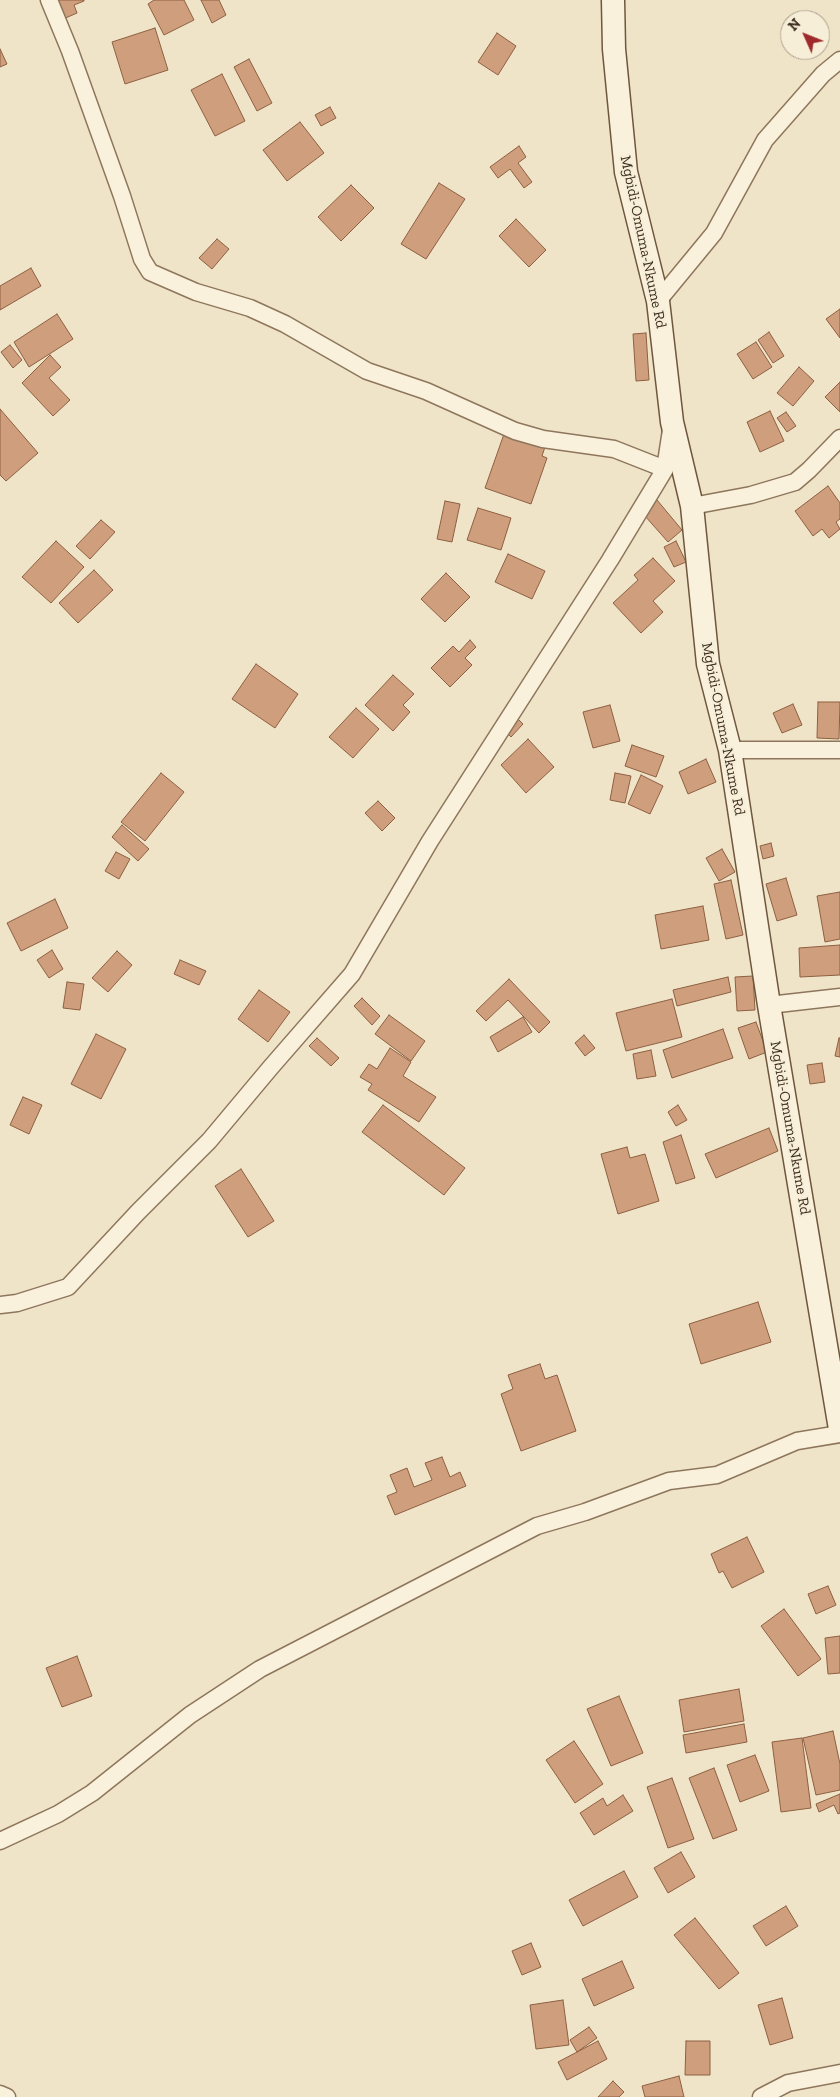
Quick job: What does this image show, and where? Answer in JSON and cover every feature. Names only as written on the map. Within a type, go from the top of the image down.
[{"type":"street","points":[[49,0],[74,60],[142,259],[150,272],[196,292],[250,308],[285,324],[367,371],[426,391],[515,431],[543,439],[614,449],[665,469]]},
{"type":"street","name":"Mgbidi-Omuma-Nkume Rd","points":[[613,0],[614,49],[626,172],[658,301],[672,422],[692,506],[708,664],[730,750],[768,1005],[840,1429]]},
{"type":"street","points":[[658,301],[714,233],[765,140],[823,74],[840,60]]},
{"type":"street","points":[[0,1305],[17,1304],[68,1287],[138,1212],[209,1141],[352,974],[430,841],[610,560],[665,469],[672,422]]},
{"type":"street","points":[[692,506],[751,495],[795,482],[840,438]]},
{"type":"street","points":[[730,750],[840,750]]},
{"type":"street","points":[[768,1005],[840,997]]},
{"type":"street","points":[[0,1841],[58,1814],[92,1794],[190,1715],[260,1669],[537,1526],[585,1512],[669,1481],[717,1476],[797,1441],[840,1434]]},
{"type":"street","points":[[761,2097],[788,2084],[840,2073]]},
{"type":"street","points":[[0,2094],[7,2097]]},
{"type":"building","points":[[53,0],[84,1],[74,5],[77,13],[61,20]]},
{"type":"building","points":[[154,0],[184,0],[194,20],[164,35],[148,4]]},
{"type":"building","points":[[201,0],[219,0],[226,15],[212,23]]},
{"type":"building","points":[[155,28],[168,70],[125,84],[112,42]]},
{"type":"building","points":[[497,33],[516,46],[498,75],[478,62]]},
{"type":"building","points":[[0,49],[7,64],[0,67]]},
{"type":"building","points":[[249,59],[272,103],[257,111],[234,67]]},
{"type":"building","points":[[222,74],[245,121],[215,136],[191,90]]},
{"type":"building","points":[[330,107],[336,118],[321,126],[315,115]]},
{"type":"building","points":[[300,122],[324,153],[287,181],[263,150]]},
{"type":"building","points":[[519,146],[526,157],[518,163],[532,182],[524,188],[510,169],[498,178],[490,167]]},
{"type":"building","points":[[439,183],[465,199],[426,259],[401,244]]},
{"type":"building","points":[[351,185],[374,208],[341,241],[318,217]]},
{"type":"building","points":[[516,219],[546,250],[529,267],[499,236]]},
{"type":"building","points":[[217,239],[229,249],[212,269],[199,258]]},
{"type":"building","points":[[31,268],[41,286],[0,310],[0,286]]},
{"type":"building","points":[[840,309],[840,338],[826,319]]},
{"type":"building","points":[[57,314],[73,339],[29,367],[14,342]]},
{"type":"building","points":[[769,332],[784,356],[773,363],[758,340]]},
{"type":"building","points":[[646,333],[649,380],[636,381],[633,334]]},
{"type":"building","points":[[756,342],[772,367],[753,379],[737,354]]},
{"type":"building","points":[[10,345],[22,360],[13,368],[1,352]]},
{"type":"building","points":[[50,355],[61,367],[49,378],[70,400],[53,416],[22,383]]},
{"type":"building","points":[[799,367],[814,381],[793,406],[777,393]]},
{"type":"building","points":[[840,382],[840,412],[825,397]]},
{"type":"building","points":[[0,409],[38,453],[6,481],[0,475]]},
{"type":"building","points":[[770,411],[784,441],[760,452],[747,422]]},
{"type":"building","points":[[786,412],[796,426],[787,432],[777,418]]},
{"type":"building","points":[[504,434],[545,447],[542,456],[547,458],[531,504],[485,488]]},
{"type":"building","points":[[828,486],[840,503],[840,519],[836,522],[840,529],[829,538],[822,529],[813,536],[795,511]]},
{"type":"building","points":[[652,494],[682,530],[668,542],[637,507]]},
{"type":"building","points":[[445,501],[460,504],[452,542],[437,539]]},
{"type":"building","points":[[478,508],[511,518],[501,550],[467,540]]},
{"type":"building","points":[[101,520],[115,532],[90,559],[76,546]]},
{"type":"building","points":[[56,541],[84,567],[51,603],[22,577]]},
{"type":"building","points":[[676,541],[686,562],[674,567],[664,547]]},
{"type":"building","points":[[508,554],[545,571],[532,599],[495,582]]},
{"type":"building","points":[[653,558],[675,581],[653,601],[663,612],[641,633],[613,603],[638,580],[634,575]]},
{"type":"building","points":[[94,570],[113,590],[78,623],[59,603]]},
{"type":"building","points":[[446,573],[470,597],[445,622],[421,599]]},
{"type":"building","points":[[470,640],[476,647],[465,658],[472,665],[450,687],[431,668],[453,646],[459,652]]},
{"type":"building","points":[[256,664],[298,694],[275,728],[232,699]]},
{"type":"building","points":[[393,675],[414,694],[403,705],[410,712],[393,731],[365,705]]},
{"type":"building","points":[[818,702],[840,702],[839,739],[817,738]]},
{"type":"building","points":[[793,704],[802,725],[782,733],[773,713]]},
{"type":"building","points":[[610,705],[620,741],[593,748],[583,712]]},
{"type":"building","points":[[356,708],[379,729],[353,758],[329,737]]},
{"type":"building","points":[[513,714],[523,724],[511,737],[501,727]]},
{"type":"building","points":[[528,739],[554,767],[526,793],[501,765]]},
{"type":"building","points":[[632,745],[664,756],[656,777],[625,766]]},
{"type":"building","points":[[706,759],[716,782],[688,794],[679,772]]},
{"type":"building","points":[[161,773],[184,792],[145,841],[121,822]]},
{"type":"building","points":[[615,773],[631,776],[625,803],[610,800]]},
{"type":"building","points":[[641,775],[663,786],[650,814],[628,804]]},
{"type":"building","points":[[378,801],[395,818],[382,831],[365,813]]},
{"type":"building","points":[[122,825],[149,849],[138,861],[112,837]]},
{"type":"building","points":[[771,843],[774,856],[763,859],[760,846]]},
{"type":"building","points":[[722,849],[735,872],[719,881],[706,858]]},
{"type":"building","points":[[116,852],[130,859],[119,879],[105,871]]},
{"type":"building","points":[[786,878],[797,915],[777,921],[766,884]]},
{"type":"building","points":[[731,880],[743,935],[726,939],[714,884]]},
{"type":"building","points":[[840,892],[840,939],[825,942],[817,896]]},
{"type":"building","points":[[55,899],[68,928],[21,951],[7,923]]},
{"type":"building","points":[[703,906],[709,940],[661,949],[655,915]]},
{"type":"building","points":[[840,945],[840,975],[800,977],[799,948]]},
{"type":"building","points":[[52,950],[63,969],[49,978],[37,960]]},
{"type":"building","points":[[117,951],[132,965],[108,992],[92,978]]},
{"type":"building","points":[[180,960],[206,971],[199,985],[174,974]]},
{"type":"building","points":[[753,976],[755,1010],[737,1011],[735,977]]},
{"type":"building","points":[[728,977],[731,992],[677,1006],[673,990]]},
{"type":"building","points":[[509,979],[550,1022],[539,1033],[508,1000],[486,1021],[476,1011]]},
{"type":"building","points":[[67,982],[84,984],[80,1010],[63,1008]]},
{"type":"building","points":[[259,990],[290,1012],[268,1042],[238,1019]]},
{"type":"building","points":[[362,998],[380,1016],[372,1025],[354,1006]]},
{"type":"building","points":[[672,999],[682,1037],[626,1051],[616,1013]]},
{"type":"building","points":[[389,1015],[425,1041],[411,1061],[375,1034]]},
{"type":"building","points":[[523,1017],[532,1032],[498,1052],[490,1037]]},
{"type":"building","points":[[756,1022],[767,1052],[749,1059],[738,1028]]},
{"type":"building","points":[[723,1029],[733,1058],[672,1078],[663,1050]]},
{"type":"building","points":[[96,1034],[126,1049],[101,1099],[71,1084]]},
{"type":"building","points":[[584,1035],[595,1048],[585,1056],[575,1043]]},
{"type":"building","points":[[317,1038],[339,1058],[331,1066],[309,1046]]},
{"type":"building","points":[[840,1038],[840,1057],[835,1056]]},
{"type":"building","points":[[390,1048],[411,1062],[403,1076],[436,1097],[419,1122],[368,1090],[372,1084],[360,1077],[369,1064],[377,1069]]},
{"type":"building","points":[[651,1050],[656,1076],[637,1079],[633,1054]]},
{"type":"building","points":[[822,1063],[825,1082],[810,1084],[807,1065]]},
{"type":"building","points":[[23,1097],[42,1105],[29,1134],[10,1125]]},
{"type":"building","points":[[383,1105],[465,1168],[444,1195],[362,1132]]},
{"type":"building","points":[[678,1105],[687,1120],[676,1126],[668,1112]]},
{"type":"building","points":[[769,1128],[778,1151],[716,1178],[705,1154]]},
{"type":"building","points":[[681,1135],[695,1178],[676,1184],[663,1142]]},
{"type":"building","points":[[627,1147],[630,1158],[645,1154],[659,1201],[618,1214],[601,1154]]},
{"type":"building","points":[[241,1169],[274,1221],[248,1237],[215,1186]]},
{"type":"building","points":[[758,1302],[771,1342],[701,1364],[689,1324]]},
{"type":"building","points":[[540,1364],[545,1379],[557,1375],[576,1431],[521,1451],[501,1394],[513,1389],[508,1375]]},
{"type":"building","points":[[442,1457],[450,1477],[460,1472],[466,1486],[395,1515],[387,1496],[397,1492],[390,1475],[407,1468],[414,1487],[432,1480],[425,1463]]},
{"type":"building","points":[[747,1537],[764,1572],[732,1588],[723,1571],[719,1573],[711,1554]]},
{"type":"building","points":[[828,1586],[836,1605],[816,1614],[808,1594]]},
{"type":"building","points":[[784,1609],[821,1659],[798,1676],[761,1626]]},
{"type":"building","points":[[840,1636],[840,1673],[828,1674],[825,1638]]},
{"type":"building","points":[[77,1656],[92,1696],[62,1707],[46,1668]]},
{"type":"building","points":[[739,1689],[744,1721],[684,1732],[679,1700]]},
{"type":"building","points":[[619,1696],[643,1753],[611,1766],[587,1709]]},
{"type":"building","points":[[744,1724],[747,1742],[686,1753],[683,1735]]},
{"type":"building","points":[[833,1731],[840,1764],[840,1790],[816,1795],[803,1738]]},
{"type":"building","points":[[802,1738],[811,1808],[781,1812],[772,1742]]},
{"type":"building","points":[[574,1741],[603,1784],[575,1803],[546,1760]]},
{"type":"building","points":[[755,1755],[769,1791],[740,1802],[727,1765]]},
{"type":"building","points":[[714,1768],[737,1830],[713,1839],[689,1778]]},
{"type":"building","points":[[672,1778],[694,1839],[668,1848],[647,1787]]},
{"type":"building","points":[[840,1794],[840,1813],[838,1814],[834,1805],[819,1812],[816,1804]]},
{"type":"building","points":[[623,1795],[633,1811],[594,1835],[580,1813],[603,1798],[607,1806]]},
{"type":"building","points":[[681,1852],[695,1877],[668,1893],[654,1868]]},
{"type":"building","points":[[624,1871],[638,1897],[583,1926],[569,1900]]},
{"type":"building","points":[[786,1906],[798,1926],[766,1946],[753,1926]]},
{"type":"building","points":[[695,1918],[739,1973],[719,1989],[674,1935]]},
{"type":"building","points":[[531,1943],[541,1967],[522,1975],[512,1951]]},
{"type":"building","points":[[622,1961],[634,1988],[594,2006],[582,1979]]},
{"type":"building","points":[[782,1998],[793,2038],[770,2045],[758,2005]]},
{"type":"building","points":[[563,2000],[569,2045],[536,2049],[530,2005]]},
{"type":"building","points":[[589,2027],[597,2038],[577,2052],[570,2040]]},
{"type":"building","points":[[598,2041],[607,2059],[567,2080],[558,2062]]},
{"type":"building","points":[[686,2041],[710,2041],[710,2075],[685,2075]]},
{"type":"building","points":[[679,2076],[684,2097],[645,2097],[642,2086]]},
{"type":"building","points":[[613,2081],[624,2092],[619,2097],[598,2097]]}]
